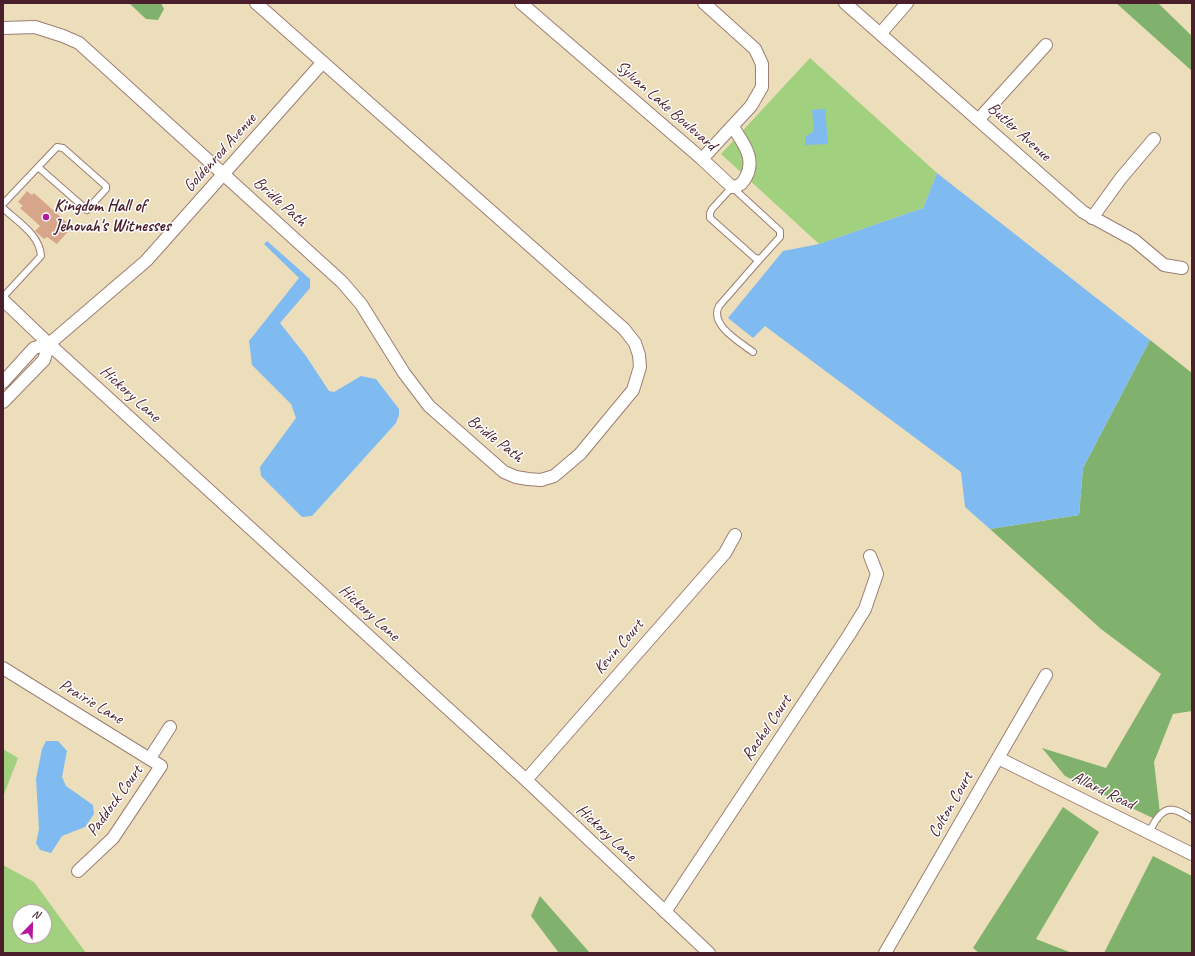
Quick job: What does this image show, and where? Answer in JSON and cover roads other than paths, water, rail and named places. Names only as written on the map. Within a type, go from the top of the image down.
[{"type":"street","name":"Bridle Path","points":[[3,28],[34,27],[63,36],[79,43],[342,282],[361,304],[404,373],[429,406],[504,472],[516,477],[541,480],[554,476],[580,454],[633,390],[640,367],[639,355],[635,343],[624,329],[256,3]]},
{"type":"street","name":"Sylvan Lake Boulevard","points":[[521,3],[702,159],[732,187],[742,184],[750,166],[748,151],[733,127]]},
{"type":"street","points":[[702,159],[751,106],[762,87],[762,64],[755,49],[704,3]]},
{"type":"street","name":"Butler Avenue","points":[[845,3],[979,119],[1082,212],[1134,240],[1164,265],[1182,268]]},
{"type":"street","points":[[880,34],[907,3]]},
{"type":"street","points":[[979,119],[1046,45]]},
{"type":"street","name":"Goldenrod Avenue","points":[[49,344],[146,261],[323,62]]},
{"type":"street","points":[[1092,218],[1121,178],[1154,139]]},
{"type":"street","name":"Hickory Lane","points":[[3,298],[49,344],[526,780],[709,953]]},
{"type":"street","points":[[3,382],[34,348],[49,344]]},
{"type":"street","points":[[3,402],[44,360],[49,344]]},
{"type":"street","name":"Kevin Court","points":[[526,780],[725,553],[735,535]]},
{"type":"street","name":"Rachel Court","points":[[665,912],[861,615],[877,574],[870,556]]},
{"type":"street","name":"Prairie Lane","points":[[3,668],[161,766]]},
{"type":"street","name":"Colton Court","points":[[885,953],[1046,675]]},
{"type":"street","name":"Paddock Court","points":[[150,758],[170,727]]},
{"type":"street","name":"Allard Road","points":[[998,758],[1192,854]]},
{"type":"street","name":"Paddock Court","points":[[78,871],[113,838],[161,766]]},
{"type":"lane","points":[[3,204],[38,166],[55,149],[60,147],[106,186],[106,189],[87,210],[38,166]]},
{"type":"lane","points":[[753,352],[723,328],[716,315],[719,306],[780,237],[780,231],[732,187],[712,210],[710,218],[755,258],[760,259]]},
{"type":"lane","points":[[3,208],[37,240],[41,248],[41,256],[3,298]]},
{"type":"lane","points":[[1149,833],[1154,823],[1164,811],[1174,810],[1192,819]]},
{"type":"water","points":[[825,109],[828,144],[805,145],[805,137],[814,131],[812,110]]},
{"type":"water","points":[[937,173],[1150,340],[1083,468],[1079,515],[990,529],[965,507],[961,472],[765,326],[753,338],[728,318],[783,251],[819,244],[923,208]]},
{"type":"water","points":[[267,241],[310,279],[310,288],[280,323],[306,356],[329,391],[334,392],[361,376],[376,379],[399,409],[399,415],[396,423],[312,516],[302,517],[261,476],[260,467],[296,418],[291,404],[252,365],[249,341],[299,278],[264,244]]},
{"type":"water","points":[[46,741],[58,741],[67,751],[62,777],[66,786],[93,805],[94,814],[85,827],[62,836],[51,853],[40,850],[36,843],[39,829],[36,779],[42,749]]},
{"type":"place","name":"Kingdom Hall of Jehovah's Witnesses","points":[[46,217]]}]
